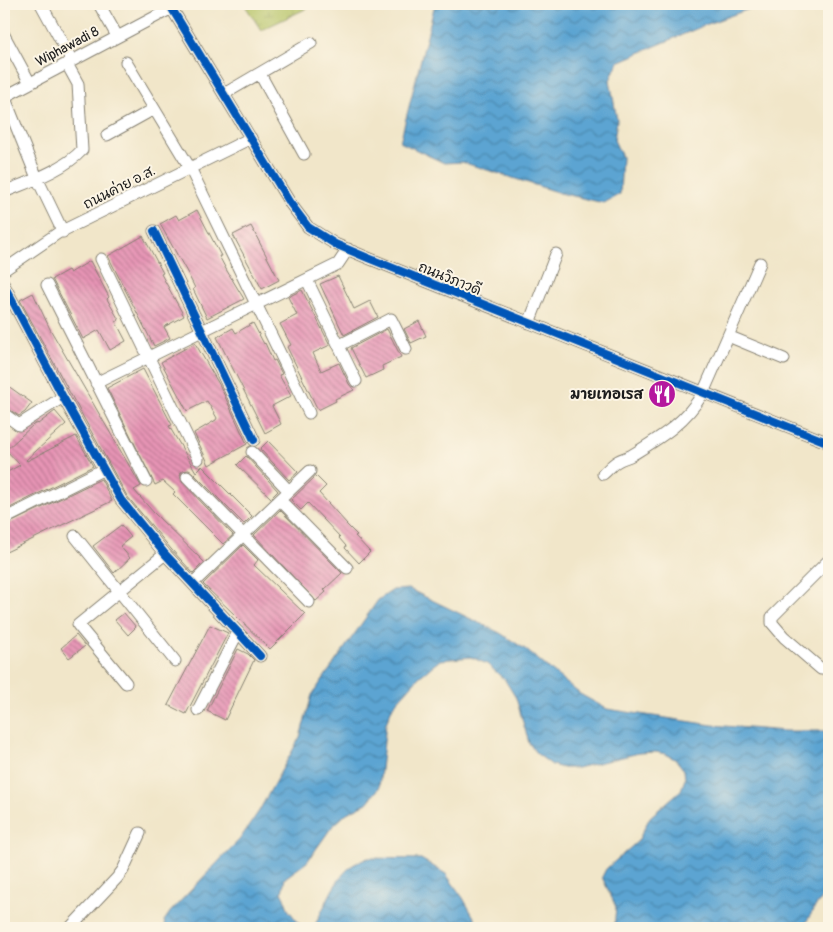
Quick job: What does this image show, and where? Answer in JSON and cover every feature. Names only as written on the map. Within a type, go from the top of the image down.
[{"type":"street","points":[[4,192],[74,159],[82,150],[78,84],[70,62],[41,4]]},
{"type":"street","points":[[99,4],[117,36]]},
{"type":"street","name":"Wiphawadi 8","points":[[4,97],[171,6]]},
{"type":"street","name":"ถนนวิภาวดี","points":[[171,6],[290,203],[308,227],[348,249],[703,393],[784,423],[829,443]]},
{"type":"street","points":[[4,35],[30,83]]},
{"type":"street","points":[[224,94],[311,43]]},
{"type":"street","points":[[126,62],[190,168],[309,413]]},
{"type":"street","points":[[260,74],[304,154]]},
{"type":"street","points":[[4,97],[37,178],[63,232]]},
{"type":"street","points":[[107,135],[154,108]]},
{"type":"street","name":"ถนนค่าย อ.ส.","points":[[4,270],[58,233],[251,138]]},
{"type":"street","points":[[154,231],[202,331],[253,446],[289,491]]},
{"type":"street","points":[[96,384],[338,264],[348,249]]},
{"type":"street","points":[[529,323],[556,254]]},
{"type":"street","points":[[101,259],[198,459]]},
{"type":"street","points":[[603,474],[617,461],[630,456],[676,426],[689,414],[703,393],[760,263]]},
{"type":"street","points":[[307,280],[356,381]]},
{"type":"street","points":[[4,285],[63,397],[121,500],[165,554],[260,656]]},
{"type":"street","points":[[47,285],[146,481]]},
{"type":"street","points":[[340,345],[391,319],[406,349]]},
{"type":"street","points":[[728,336],[784,359]]},
{"type":"street","points":[[4,414],[19,425],[63,397]]},
{"type":"street","points":[[4,519],[104,469]]},
{"type":"street","points":[[193,583],[310,471]]},
{"type":"street","points":[[187,477],[309,602]]},
{"type":"street","points":[[280,500],[347,568]]},
{"type":"street","points":[[75,536],[174,661]]},
{"type":"street","points":[[126,683],[78,625],[165,554]]},
{"type":"street","points":[[820,668],[784,638],[772,623],[772,617],[829,560]]},
{"type":"street","points":[[198,710],[238,632]]},
{"type":"street","points":[[70,928],[120,874],[140,833]]},
{"type":"green space","points":[[244,4],[316,4],[261,30]]},
{"type":"water","points":[[435,4],[763,4],[710,23],[618,62],[610,80],[617,120],[614,140],[622,157],[620,194],[604,203],[560,193],[462,162],[444,163],[400,142]]},
{"type":"water","points":[[409,589],[500,633],[525,649],[580,694],[607,709],[712,725],[785,731],[829,731],[829,889],[815,907],[803,928],[614,928],[616,907],[602,877],[606,869],[638,841],[650,817],[681,790],[685,779],[684,770],[676,760],[666,754],[656,752],[639,753],[577,768],[563,768],[552,765],[536,753],[529,743],[516,698],[505,680],[487,664],[471,657],[440,660],[419,677],[393,706],[386,723],[379,788],[367,803],[347,813],[331,828],[307,862],[285,878],[282,892],[289,911],[303,928],[166,928],[164,921],[171,911],[240,839],[259,811],[300,737],[312,695],[378,600],[393,590]]},
{"type":"water","points":[[368,858],[421,859],[446,874],[463,898],[480,928],[313,928],[338,880],[352,866]]},
{"type":"building","points":[[197,210],[221,256],[219,256],[244,299],[207,318],[188,274],[160,224],[176,215],[179,220]]},
{"type":"building","points":[[251,226],[279,280],[262,289],[233,235]]},
{"type":"building","points":[[143,236],[184,316],[164,327],[170,338],[154,346],[108,256]]},
{"type":"building","points":[[90,261],[109,297],[107,299],[119,320],[116,322],[126,341],[110,350],[99,330],[83,339],[52,279],[68,270],[70,273]]},
{"type":"building","points":[[338,276],[354,309],[370,301],[378,317],[344,335],[320,284]]},
{"type":"building","points":[[302,290],[330,345],[313,353],[321,371],[339,363],[354,390],[318,410],[287,347],[291,345],[280,324],[297,315],[288,297]]},
{"type":"building","points":[[33,293],[50,329],[141,486],[134,490],[154,513],[204,562],[193,573],[127,496],[20,300]]},
{"type":"building","points":[[419,321],[426,336],[411,343],[404,329]]},
{"type":"building","points":[[253,323],[273,361],[275,360],[282,374],[279,375],[291,396],[272,406],[281,424],[265,433],[217,337],[233,328],[236,333]]},
{"type":"building","points":[[387,329],[401,357],[382,366],[383,370],[366,378],[351,348]]},
{"type":"building","points":[[195,343],[220,386],[247,444],[209,465],[194,433],[217,418],[207,401],[187,411],[161,362]]},
{"type":"building","points":[[143,369],[172,425],[169,426],[196,472],[202,466],[252,516],[244,524],[192,472],[189,470],[182,471],[180,475],[182,482],[233,535],[223,544],[173,494],[175,492],[163,481],[155,485],[107,388]]},
{"type":"building","points":[[4,383],[32,403],[19,416],[4,406]]},
{"type":"building","points":[[55,411],[66,424],[26,460],[76,436],[93,466],[4,511],[4,474],[20,465],[6,450],[33,425],[38,424]]},
{"type":"building","points":[[268,441],[298,472],[289,480],[260,449]]},
{"type":"building","points":[[246,456],[278,491],[271,498],[237,465]]},
{"type":"building","points":[[316,476],[326,486],[319,493],[370,552],[359,563],[345,548],[346,546],[340,537],[308,503],[301,510],[291,500]]},
{"type":"building","points":[[101,479],[112,501],[4,553],[4,526]]},
{"type":"building","points":[[280,510],[342,573],[324,590],[326,592],[316,601],[254,535]]},
{"type":"building","points":[[121,525],[131,537],[120,546],[130,558],[114,573],[93,546]]},
{"type":"building","points":[[243,545],[258,560],[254,565],[305,614],[270,649],[203,584]]},
{"type":"building","points":[[124,613],[136,627],[128,635],[115,620]]},
{"type":"building","points":[[210,625],[228,633],[186,714],[168,705]]},
{"type":"building","points":[[76,635],[85,646],[69,658],[61,648]]},
{"type":"building","points":[[238,649],[248,654],[254,660],[225,720],[207,711]]},
{"type":"cycle path","points":[[169,4],[290,203],[308,227],[335,244],[368,258],[829,443]]},
{"type":"cycle path","points":[[154,231],[254,440]]},
{"type":"cycle path","points":[[4,285],[63,397],[121,500],[165,554],[260,656]]},
{"type":"place","name":"มายเทอเรส","points":[[662,394]]}]
